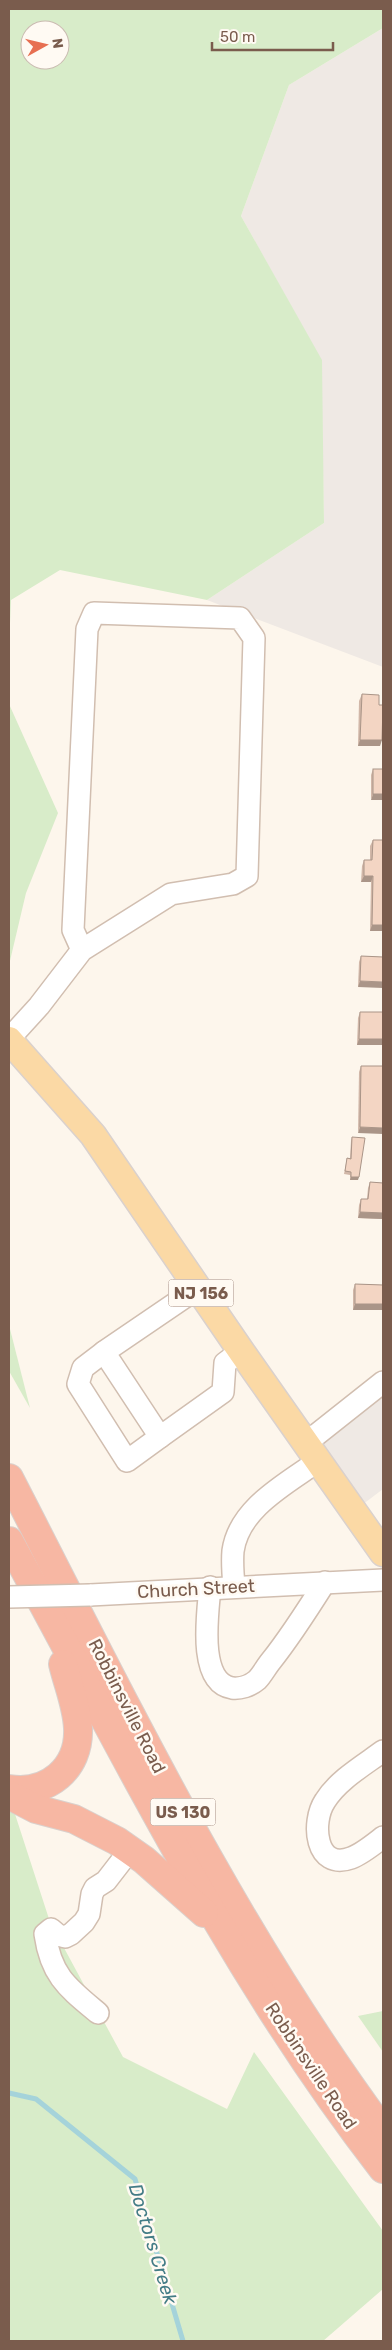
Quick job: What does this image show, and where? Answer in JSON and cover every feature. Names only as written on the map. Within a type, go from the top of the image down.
[{"type":"highway","name":"Robbinsville Road","points":[[9,1478],[211,1864],[312,2030],[383,2131]]},
{"type":"highway","name":"Robbinsville Road","points":[[9,1541],[136,1778],[220,1928],[321,2084],[383,2169]]},
{"type":"highway","points":[[9,1789],[22,1791],[37,1789],[50,1783],[70,1761],[76,1746],[78,1729],[76,1711],[50,1617]]},
{"type":"highway","points":[[9,1795],[36,1809],[87,1825],[130,1850],[144,1860],[220,1928]]},
{"type":"main road","name":"NJ 156","points":[[9,1040],[93,1135],[240,1351],[383,1553]]},
{"type":"street","points":[[9,1040],[39,1006],[82,950],[171,894],[233,884],[247,876],[254,638],[240,618],[94,613],[86,630],[73,930],[82,950]]},
{"type":"street","points":[[198,1288],[83,1368],[78,1384],[126,1461],[223,1392],[225,1363],[240,1351]]},
{"type":"street","points":[[104,1352],[160,1437]]},
{"type":"street","points":[[234,1586],[233,1551],[239,1532],[260,1502],[383,1382]]},
{"type":"street","name":"Church Street","points":[[9,1597],[90,1595],[210,1587],[383,1580]]},
{"type":"street","points":[[210,1587],[207,1617],[209,1660],[215,1676],[224,1685],[234,1688],[245,1687],[256,1680],[289,1638],[325,1582]]},
{"type":"street","points":[[383,1751],[340,1784],[325,1800],[316,1824],[318,1840],[325,1854],[336,1859],[350,1858],[383,1837]]},
{"type":"street","points":[[98,2013],[60,1979],[48,1953],[45,1934],[51,1929],[58,1935],[65,1937],[72,1934],[89,1914],[92,1894],[95,1888],[113,1873],[130,1850]]},
{"type":"shaded area","points":[[383,28],[383,667],[207,600],[324,523],[321,360],[241,216],[289,85]]},
{"type":"shaded area","points":[[383,1382],[383,1489],[354,1511],[306,1443]]},
{"type":"green space","points":[[9,9],[383,9],[383,28],[289,85],[241,216],[322,360],[324,523],[207,600],[60,570],[11,600],[9,647]]},
{"type":"green space","points":[[9,704],[58,813],[26,893],[9,965]]},
{"type":"green space","points":[[9,1325],[30,1408],[9,1371]]},
{"type":"green space","points":[[9,1809],[14,1811],[50,1922],[123,2057],[227,2109],[254,2052],[383,2231],[383,2289],[323,2341],[9,2341]]},
{"type":"green space","points":[[383,2011],[383,2052],[358,2016]]},
{"type":"building","points":[[362,694],[379,695],[379,705],[383,705],[382,740],[360,740]]},
{"type":"building","points":[[373,769],[383,769],[383,794],[373,794]]},
{"type":"building","points":[[373,840],[383,840],[383,925],[372,925],[373,876],[364,876],[364,860],[372,860]]},
{"type":"building","points":[[361,956],[383,957],[383,982],[360,981]]},
{"type":"building","points":[[360,1012],[383,1012],[383,1039],[359,1039]]},
{"type":"building","points":[[361,1066],[383,1066],[383,1128],[360,1127]]},
{"type":"building","points":[[352,1137],[365,1138],[359,1177],[351,1177],[351,1172],[345,1171],[347,1158],[351,1159]]},
{"type":"building","points":[[370,1182],[383,1183],[383,1213],[360,1212],[361,1199],[368,1199]]},
{"type":"building","points":[[355,1284],[383,1285],[383,1304],[355,1304]]},
{"type":"waterway","name":"Doctors Creek","points":[[9,2093],[36,2099],[135,2179],[183,2341]]}]
